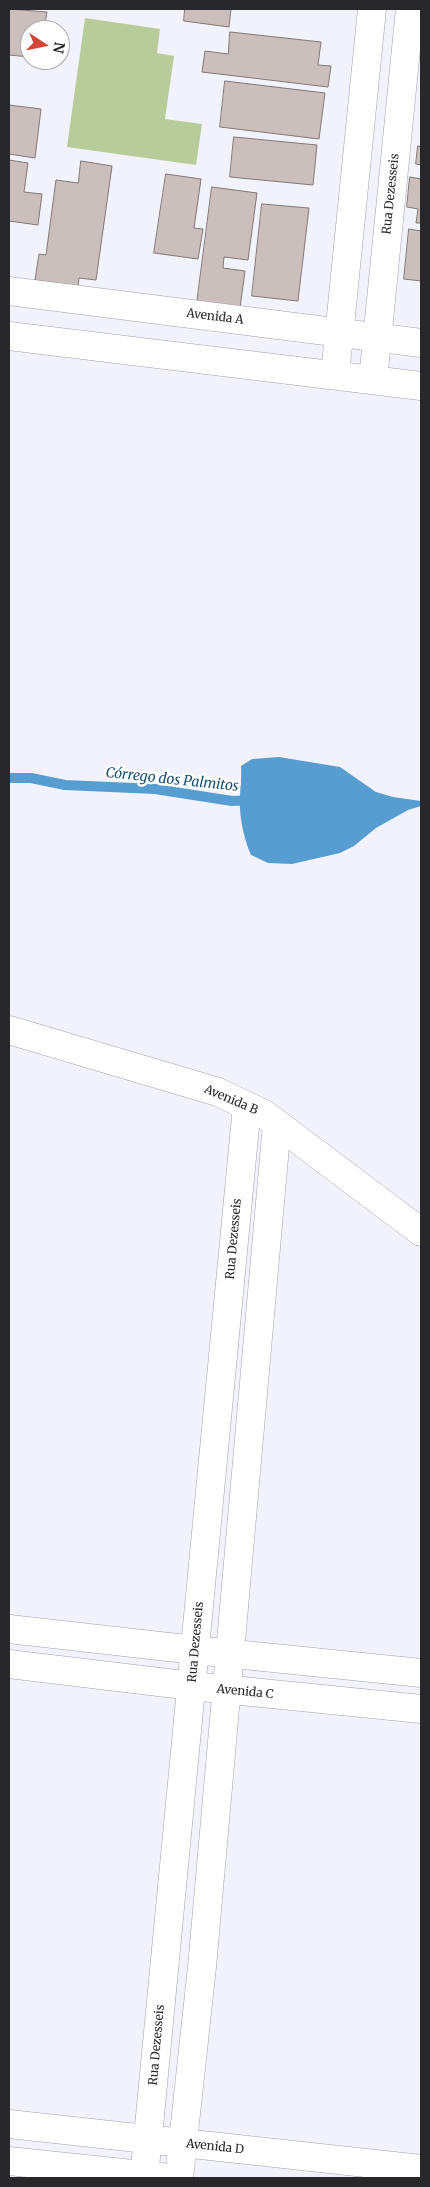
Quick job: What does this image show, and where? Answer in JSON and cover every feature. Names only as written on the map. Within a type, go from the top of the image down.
[{"type":"street","points":[[335,375],[372,9]]},
{"type":"street","name":"Rua Dezesseis","points":[[373,380],[410,9]]},
{"type":"street","name":"Avenida A","points":[[9,291],[421,343]]},
{"type":"street","points":[[9,336],[421,386]]},
{"type":"street","name":"Avenida B","points":[[9,1030],[218,1092],[264,1114],[421,1232]]},
{"type":"street","name":"Rua Dezesseis","points":[[153,2177],[148,2139],[247,1106]]},
{"type":"street","points":[[180,2178],[202,1967],[277,1124]]},
{"type":"street","points":[[9,1629],[195,1650],[421,1672]]},
{"type":"street","name":"Avenida C","points":[[9,1664],[226,1690],[421,1710]]},
{"type":"street","name":"Avenida D","points":[[9,2124],[421,2169]]},
{"type":"street","points":[[9,2161],[153,2177]]},
{"type":"green space","points":[[85,18],[160,29],[157,53],[174,56],[165,119],[202,124],[196,165],[67,147]]},
{"type":"water","points":[[279,757],[340,767],[376,792],[393,797],[421,801],[421,806],[408,810],[376,828],[354,846],[340,853],[292,864],[268,863],[251,855],[245,839],[240,809],[241,766],[252,759]]},
{"type":"building","points":[[9,9],[47,12],[46,20],[20,20],[20,56],[9,55]]},
{"type":"building","points":[[185,9],[231,9],[229,27],[184,21]]},
{"type":"building","points":[[230,32],[321,42],[318,65],[331,66],[328,87],[202,72],[205,51],[228,54]]},
{"type":"building","points":[[225,81],[325,93],[319,139],[220,127]]},
{"type":"building","points":[[9,105],[41,109],[35,158],[9,154]]},
{"type":"building","points":[[234,137],[317,145],[313,185],[230,177]]},
{"type":"building","points":[[418,146],[421,147],[421,165],[416,164]]},
{"type":"building","points":[[9,160],[28,163],[24,192],[42,194],[38,225],[9,221]]},
{"type":"building","points":[[81,161],[112,166],[96,280],[79,278],[78,286],[35,280],[39,254],[46,255],[56,180],[78,183]]},
{"type":"building","points":[[166,174],[201,179],[194,228],[203,229],[198,259],[154,253]]},
{"type":"building","points":[[410,177],[421,179],[421,223],[416,223],[418,209],[407,207]]},
{"type":"building","points":[[212,187],[257,193],[248,260],[224,257],[223,268],[245,271],[240,308],[197,303]]},
{"type":"building","points":[[262,204],[309,208],[298,301],[252,296]]},
{"type":"building","points":[[409,229],[421,231],[421,281],[404,279]]},
{"type":"waterway","name":"Córrego dos Palmitos","points":[[9,778],[31,778],[65,785],[155,789],[232,801],[254,800]]}]
